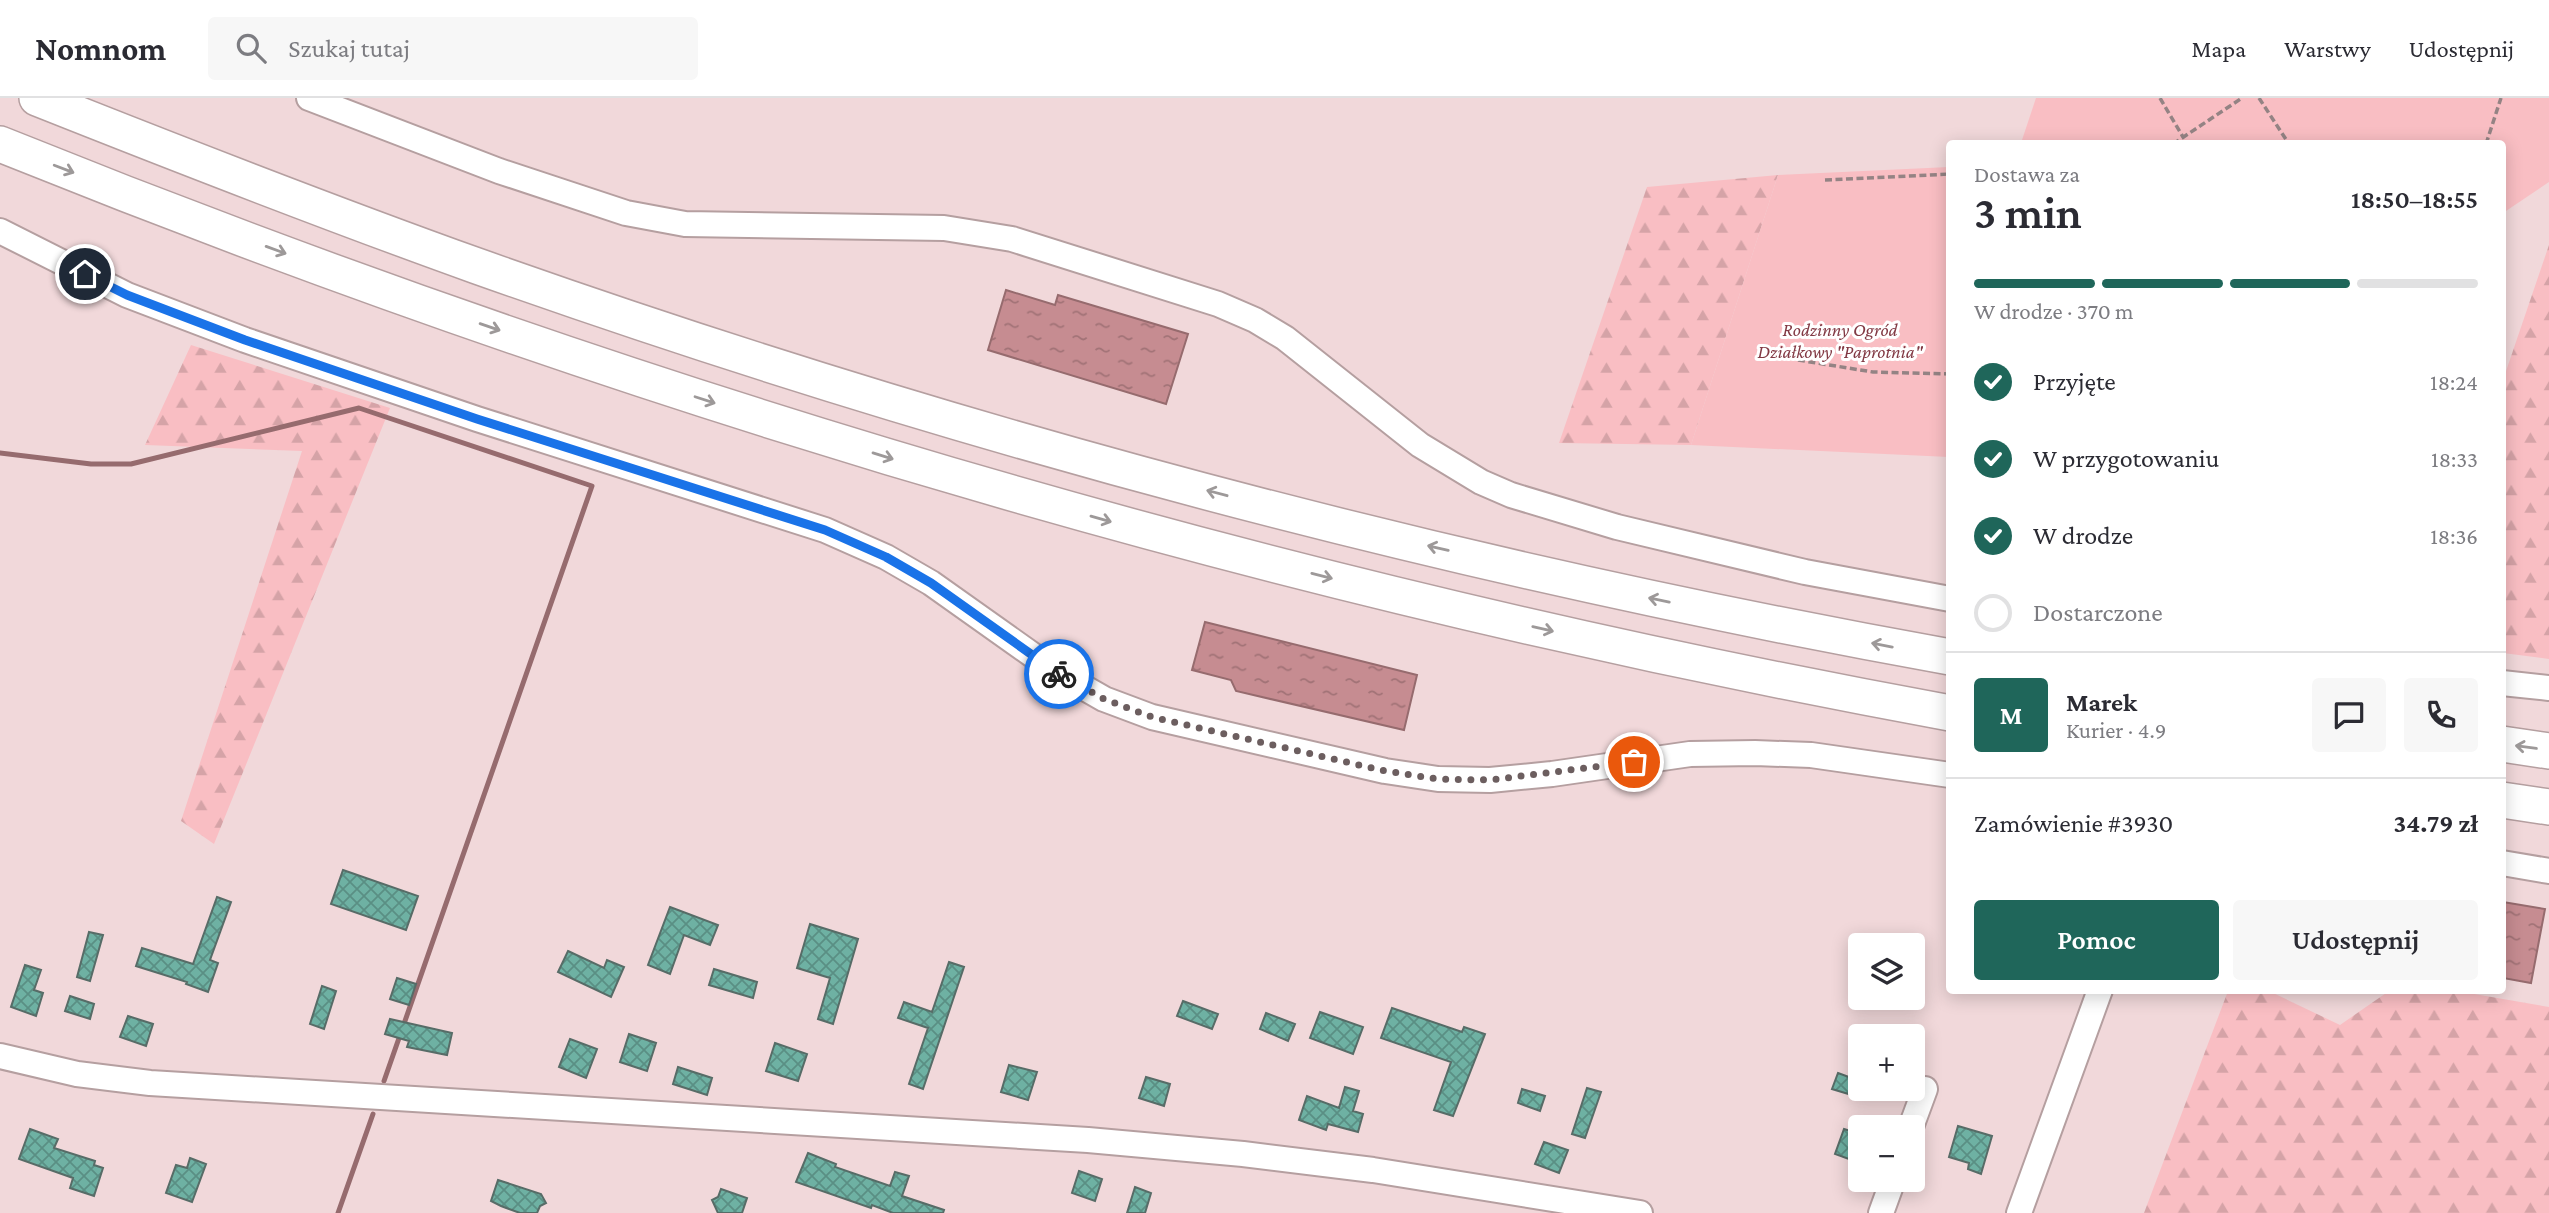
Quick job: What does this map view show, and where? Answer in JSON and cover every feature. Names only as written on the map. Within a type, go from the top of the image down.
[{"type":"highway","points":[[37,98],[248,181],[477,266],[626,317],[933,415],[1304,517],[1605,588],[1946,656]]},
{"type":"highway","points":[[0,144],[261,245],[531,342],[733,409],[984,486],[1227,553],[1420,601],[1734,671],[1946,712]]},
{"type":"highway","points":[[2506,745],[2549,751]]},
{"type":"highway","points":[[2506,801],[2549,807]]},
{"type":"street","points":[[309,98],[499,171],[626,213],[685,224],[944,228],[1012,239],[1218,304],[1255,320],[1285,338],[1420,444],[1481,482],[1511,495],[1617,527],[1791,569],[1946,598]]},
{"type":"street","points":[[0,231],[127,295],[245,340],[477,419],[825,530],[886,557],[931,583],[1065,677],[1104,699],[1152,717],[1385,771],[1438,779],[1490,780],[1690,754],[1755,753],[1811,755],[1946,774]]},
{"type":"street","points":[[2506,683],[2549,688]]},
{"type":"street","points":[[2506,864],[2549,871]]},
{"type":"street","points":[[2019,1213],[2099,994]]},
{"type":"street","points":[[0,1056],[76,1074],[150,1083],[853,1124],[1243,1154],[1373,1170],[1640,1213]]},
{"type":"street","points":[[1881,1213],[1889,1192]]},
{"type":"path","points":[[2160,98],[2183,137]]},
{"type":"path","points":[[2179,140],[2242,98]]},
{"type":"path","points":[[2259,98],[2286,140]]},
{"type":"path","points":[[2487,140],[2501,98]]},
{"type":"path","points":[[1825,180],[1946,174]]},
{"type":"path","points":[[1798,360],[1873,372],[1946,374]]},
{"type":"green space","points":[[2036,98],[2549,98],[2549,182],[2506,211],[2506,140],[2022,140]]},
{"type":"green space","name":"Rodzinny Ogród Działkowy \"Paprotnia\"","points":[[1946,167],[1946,457],[1691,445],[1778,175]]},
{"type":"green space","points":[[1778,175],[1691,445],[1559,443],[1647,187]]},
{"type":"green space","points":[[2549,245],[2549,659],[2506,653],[2506,371]]},
{"type":"green space","points":[[191,345],[390,408],[214,844],[181,821],[302,451],[145,445]]},
{"type":"green space","points":[[2227,994],[2275,994],[2340,1025],[2385,994],[2474,994],[2549,1007],[2549,1213],[2144,1213]]},
{"type":"water","points":[[1006,290],[1055,305],[1058,295],[1188,334],[1166,404],[988,350]]},
{"type":"water","points":[[1205,622],[1417,675],[1404,730],[1236,691],[1231,680],[1192,670]]},
{"type":"water","points":[[2506,902],[2545,909],[2531,983],[2506,979]]},
{"type":"building","points":[[343,870],[418,896],[406,930],[331,904]]},
{"type":"building","points":[[217,897],[231,902],[210,960],[218,963],[208,992],[186,984],[187,982],[136,966],[142,948],[193,964]]},
{"type":"building","points":[[670,907],[718,925],[710,945],[684,935],[670,974],[648,965]]},
{"type":"building","points":[[810,924],[858,939],[833,1024],[818,1019],[830,978],[797,968]]},
{"type":"building","points":[[89,932],[103,935],[90,981],[77,977]]},
{"type":"building","points":[[568,951],[604,968],[607,960],[624,967],[611,997],[558,972]]},
{"type":"building","points":[[949,962],[964,967],[923,1089],[909,1084],[928,1028],[898,1018],[904,1002],[932,1012]]},
{"type":"building","points":[[25,965],[41,970],[34,990],[43,993],[36,1016],[11,1007]]},
{"type":"building","points":[[714,969],[757,982],[753,998],[709,985]]},
{"type":"building","points":[[397,978],[416,984],[409,1005],[390,999]]},
{"type":"building","points":[[322,986],[336,991],[324,1029],[310,1024]]},
{"type":"building","points":[[70,996],[94,1004],[90,1019],[65,1011]]},
{"type":"building","points":[[1183,1001],[1218,1014],[1212,1029],[1177,1016]]},
{"type":"building","points":[[1392,1008],[1462,1032],[1464,1027],[1485,1034],[1453,1116],[1434,1110],[1451,1062],[1381,1038]]},
{"type":"building","points":[[1320,1012],[1363,1027],[1353,1054],[1310,1038]]},
{"type":"building","points":[[1266,1013],[1295,1024],[1288,1041],[1260,1029]]},
{"type":"building","points":[[128,1016],[153,1024],[146,1046],[120,1037]]},
{"type":"building","points":[[390,1019],[452,1033],[447,1055],[407,1047],[409,1041],[385,1034]]},
{"type":"building","points":[[629,1034],[656,1043],[647,1071],[620,1062]]},
{"type":"building","points":[[570,1039],[597,1049],[586,1078],[559,1067]]},
{"type":"building","points":[[775,1043],[807,1054],[798,1081],[766,1071]]},
{"type":"building","points":[[1009,1065],[1037,1072],[1028,1100],[1001,1092]]},
{"type":"building","points":[[678,1067],[712,1078],[707,1095],[673,1084]]},
{"type":"building","points":[[1838,1073],[1848,1077],[1848,1094],[1832,1089]]},
{"type":"building","points":[[1146,1077],[1170,1084],[1164,1106],[1139,1098]]},
{"type":"building","points":[[1345,1087],[1359,1091],[1353,1111],[1363,1114],[1358,1132],[1328,1124],[1326,1130],[1299,1120],[1307,1096],[1339,1108]]},
{"type":"building","points":[[1587,1088],[1601,1092],[1585,1138],[1572,1134]]},
{"type":"building","points":[[1522,1089],[1545,1096],[1540,1111],[1518,1103]]},
{"type":"building","points":[[1958,1126],[1992,1136],[1981,1174],[1968,1169],[1969,1163],[1949,1157]]},
{"type":"building","points":[[30,1129],[58,1139],[54,1148],[95,1161],[94,1165],[103,1168],[94,1196],[70,1188],[73,1178],[19,1159]]},
{"type":"building","points":[[1844,1129],[1848,1130],[1848,1159],[1835,1154]]},
{"type":"building","points":[[1544,1142],[1568,1150],[1559,1173],[1535,1164]]},
{"type":"building","points":[[808,1153],[836,1164],[835,1167],[890,1186],[895,1172],[909,1176],[902,1196],[944,1210],[943,1213],[893,1213],[796,1182]]},
{"type":"building","points":[[190,1158],[206,1164],[192,1202],[166,1193],[176,1165],[187,1168]]},
{"type":"building","points":[[1079,1171],[1102,1179],[1095,1201],[1072,1193]]},
{"type":"building","points":[[498,1180],[541,1194],[546,1203],[540,1206],[537,1213],[520,1213],[501,1206],[491,1201]]},
{"type":"building","points":[[1135,1187],[1151,1193],[1145,1213],[1127,1213]]},
{"type":"building","points":[[721,1189],[747,1198],[742,1213],[718,1213],[712,1200],[718,1197]]},
{"type":"waterway","points":[[0,453],[91,464],[131,464],[359,408],[592,486],[384,1081]]},
{"type":"waterway","points":[[338,1213],[373,1114]]},
{"type":"way so far","points":[[1059,674],[1104,699],[1152,717],[1385,771],[1438,779],[1490,780],[1634,762]]},
{"type":"route","points":[[85,274],[127,295],[245,340],[477,419],[825,530],[886,557],[931,583],[1059,674]]}]
